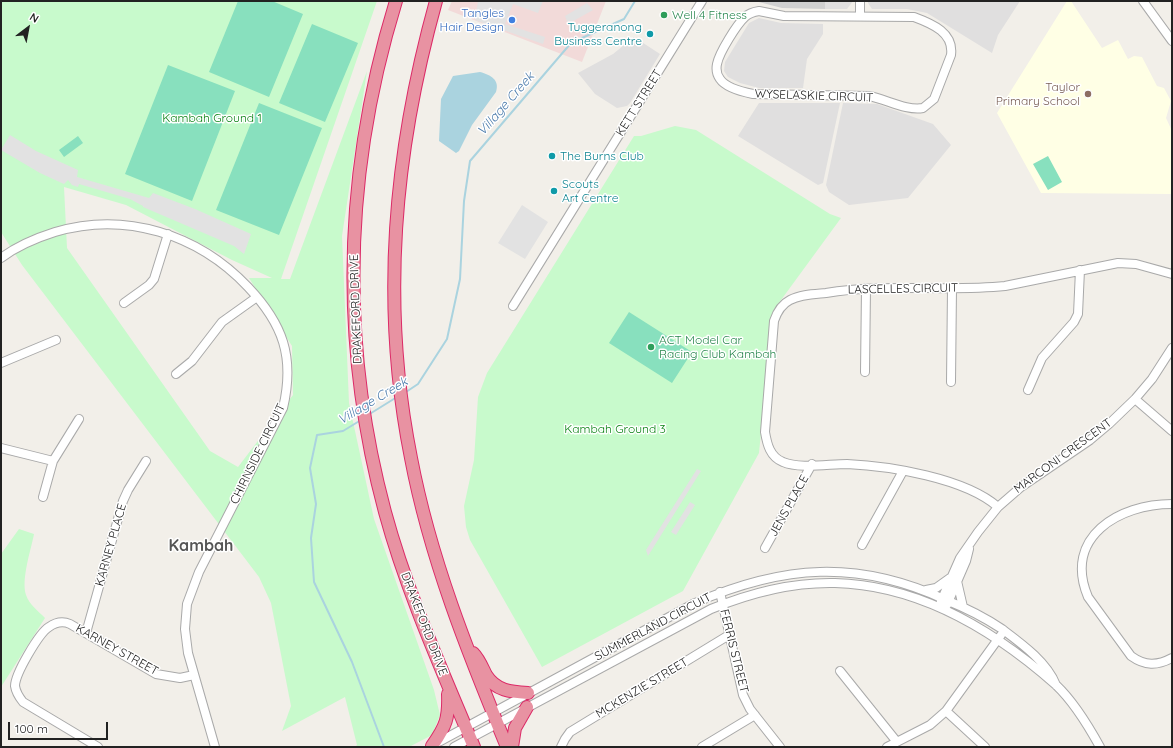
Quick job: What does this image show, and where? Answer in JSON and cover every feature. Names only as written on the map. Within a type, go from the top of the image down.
[{"type":"highway","name":"DRAKEFORD DRIVE","points":[[396,1],[365,130],[358,178],[353,237],[354,338],[368,440],[386,513],[409,588],[470,737]]},
{"type":"highway","points":[[436,1],[427,34],[406,135],[397,204],[393,286],[397,372],[411,460],[423,511],[444,585],[464,641],[507,747]]},
{"type":"highway","points":[[464,641],[478,659],[486,675],[493,684],[506,691],[528,693]]},
{"type":"highway","points":[[430,746],[444,729],[447,720],[449,709],[447,683]]},
{"type":"highway","points":[[512,747],[515,728],[527,707]]},
{"type":"street","name":"KETT STREET","points":[[513,306],[702,1]]},
{"type":"street","points":[[860,1],[860,16]]},
{"type":"street","points":[[1145,2],[1172,41]]},
{"type":"street","name":"WYSELASKIE CIRCUIT","points":[[759,11],[784,16],[860,16],[914,17],[925,21],[947,36],[952,48],[950,56],[934,99],[928,106],[918,109],[910,108],[884,98],[869,96],[753,94],[739,90],[723,82],[717,74],[719,56],[742,20],[752,12],[759,11]]},
{"type":"street","name":"CHIRNSIDE CIRCUIT","points":[[1,258],[34,239],[72,227],[116,224],[138,226],[168,234],[196,247],[224,265],[257,297],[274,319],[284,341],[288,365],[287,390],[283,408],[192,588],[188,604],[185,629],[188,653],[215,747]]},
{"type":"street","points":[[124,303],[149,285],[154,279],[168,234]]},
{"type":"street","name":"LASCELLES CIRCUIT","points":[[998,507],[984,496],[942,480],[903,471],[847,464],[792,465],[783,462],[772,454],[766,442],[765,432],[774,321],[779,309],[792,299],[866,288],[952,288],[1005,286],[1118,263],[1134,264],[1172,274]]},
{"type":"street","points":[[1028,390],[1042,358],[1074,322],[1078,314],[1080,270]]},
{"type":"street","points":[[865,372],[866,288]]},
{"type":"street","points":[[951,382],[952,288]]},
{"type":"street","points":[[176,374],[192,361],[222,322],[257,297]]},
{"type":"street","points":[[1,363],[56,340]]},
{"type":"street","name":"MARCONI CRESCENT","points":[[941,609],[954,579],[960,558],[998,507],[1021,487],[1090,440],[1109,424],[1152,379],[1172,348]]},
{"type":"street","points":[[1135,398],[1172,431]]},
{"type":"street","points":[[43,497],[53,461],[79,419]]},
{"type":"street","points":[[1,448],[53,461]]},
{"type":"street","name":"KARNEY PLACE","points":[[86,633],[123,501],[146,461]]},
{"type":"street","name":"JENS PLACE","points":[[765,548],[812,464]]},
{"type":"street","points":[[862,545],[903,471]]},
{"type":"street","points":[[1172,504],[1141,507],[1109,520],[1096,533],[1089,544],[1083,563],[1082,575],[1088,597],[1131,656],[1138,661],[1152,664],[1161,663],[1172,658]]},
{"type":"street","name":"SUMMERLAND CIRCUIT","points":[[470,737],[528,693],[682,610],[720,592],[771,577],[826,571],[877,576],[902,582],[926,590],[963,607],[1004,631],[1048,670],[1056,686]]},
{"type":"street","points":[[926,590],[954,579],[963,607]]},
{"type":"street","name":"SUMMERLAND CIRCUIT","points":[[470,737],[495,718],[527,707],[687,621],[722,604],[778,588],[806,584],[834,583],[861,585],[888,590],[941,609],[969,622],[998,639],[1056,686],[1082,718],[1100,747]]},
{"type":"street","name":"FERRIS STREET","points":[[720,592],[740,687],[755,715],[780,747]]},
{"type":"street","name":"KARNEY STREET","points":[[98,747],[23,702],[17,693],[15,685],[18,673],[42,633],[48,627],[55,623],[67,623],[156,674],[180,678],[194,675]]},
{"type":"street","points":[[887,747],[930,725],[946,711],[1004,631]]},
{"type":"street","name":"MCKENZIE STREET","points":[[561,747],[564,739],[570,732],[729,636]]},
{"type":"street","points":[[840,671],[897,742]]},
{"type":"street","points":[[946,711],[985,747]]},
{"type":"street","points":[[702,747],[755,715]]},
{"type":"street","points":[[430,746],[470,737]]},
{"type":"street","points":[[454,747],[470,737]]},
{"type":"shaded area","points":[[452,1],[606,1],[582,62],[448,10]]},
{"type":"shaded area","points":[[478,1],[543,1],[538,13],[513,4],[505,24],[545,37],[543,44],[475,20]]},
{"type":"shaded area","points":[[755,1],[825,1],[825,9],[782,8]]},
{"type":"shaded area","points":[[825,1],[853,1],[847,9],[825,9]]},
{"type":"shaded area","points":[[868,1],[1020,1],[998,35],[992,53],[927,13],[907,9],[872,9]]},
{"type":"shaded area","name":"Taylor Primary School","points":[[1067,1],[1071,1],[1102,48],[1118,40],[1128,59],[1134,56],[1142,57],[1157,86],[1164,88],[1171,101],[1166,118],[1172,131],[1172,194],[1041,193],[997,113]]},
{"type":"shaded area","points":[[587,3],[593,10],[568,24],[565,16]]},
{"type":"shaded area","points":[[759,18],[781,23],[823,24],[823,34],[807,59],[803,88],[759,88],[740,83],[728,77],[724,71],[725,62],[749,23]]},
{"type":"shaded area","points":[[634,37],[660,54],[630,103],[627,106],[617,108],[595,94],[578,73],[613,54]]},
{"type":"shaded area","points":[[759,103],[840,103],[823,183],[818,185],[738,136]]},
{"type":"shaded area","points":[[843,103],[877,104],[933,124],[951,145],[908,198],[849,205],[829,192],[826,185]]},
{"type":"shaded area","points":[[10,135],[36,151],[78,170],[77,177],[149,198],[153,193],[195,209],[251,234],[244,254],[234,246],[143,207],[130,199],[79,184],[78,187],[72,185],[68,180],[64,184],[40,173],[1,150]]},
{"type":"shaded area","points":[[522,205],[548,222],[525,259],[498,243]]},
{"type":"shaded area","points":[[697,469],[701,471],[648,556],[646,550]]},
{"type":"shaded area","points":[[690,502],[695,505],[676,535],[671,532]]},
{"type":"green space","name":"Kambah Ground 1","points":[[1,1],[377,1],[281,279],[290,279],[367,71],[342,236],[349,403],[374,519],[434,690],[440,715],[432,735],[409,747],[355,747],[357,745],[345,697],[282,731],[291,706],[271,603],[259,577],[22,265],[1,232]],"holes":[[[64,187],[126,205],[232,260],[272,278],[249,278],[292,346],[293,395],[238,467],[210,451],[67,248]]]},
{"type":"green space","points":[[238,1],[272,1],[303,14],[269,97],[209,72]]},
{"type":"green space","points":[[312,24],[358,43],[325,122],[279,103]]},
{"type":"green space","name":"Kambah Ground 1","points":[[168,65],[235,91],[192,201],[125,174]]},
{"type":"green space","points":[[259,103],[322,128],[279,235],[216,210]]},
{"type":"green space","name":"Kambah Ground 3","points":[[675,126],[696,130],[830,214],[841,218],[773,311],[759,453],[683,591],[542,667],[470,540],[466,527],[464,506],[474,460],[478,397],[487,373],[634,136],[641,136]]},
{"type":"green space","points":[[78,136],[83,143],[64,157],[59,150]]},
{"type":"green space","points":[[1048,156],[1062,182],[1048,190],[1033,164]]},
{"type":"green space","name":"ACT Model Car Racing Club Kambah","points":[[629,312],[692,352],[672,383],[609,343]]},
{"type":"green space","points":[[19,529],[34,534],[27,564],[25,588],[29,601],[45,618],[1,687],[1,554]]},
{"type":"water","points":[[480,72],[491,76],[496,81],[496,92],[472,125],[459,151],[456,153],[439,141],[441,99],[453,76]]},
{"type":"waterway","name":"Village Creek","points":[[406,392],[418,384],[447,339],[460,279],[464,201],[470,161],[571,43],[624,19],[635,1]]},
{"type":"waterway","name":"Village Creek","points":[[368,415],[397,397]]},
{"type":"waterway","name":"Village Creek","points":[[361,420],[343,431],[317,435],[310,468],[316,504],[311,538],[314,582],[352,662],[384,747]]},
{"type":"place","name":"Well 4 Fitness","points":[[664,15]]},
{"type":"place","name":"Tangles Hair Design","points":[[512,20]]},
{"type":"place","name":"Tuggeranong Business Centre","points":[[650,34]]},
{"type":"place","name":"Taylor Primary School","points":[[1088,94]]},
{"type":"place","name":"The Burns Club","points":[[552,156]]},
{"type":"place","name":"Scouts Art Centre","points":[[554,191]]},
{"type":"place","name":"ACT Model Car Racing Club Kambah","points":[[651,347]]},
{"type":"district","name":"Kambah","points":[[201,546]]}]
